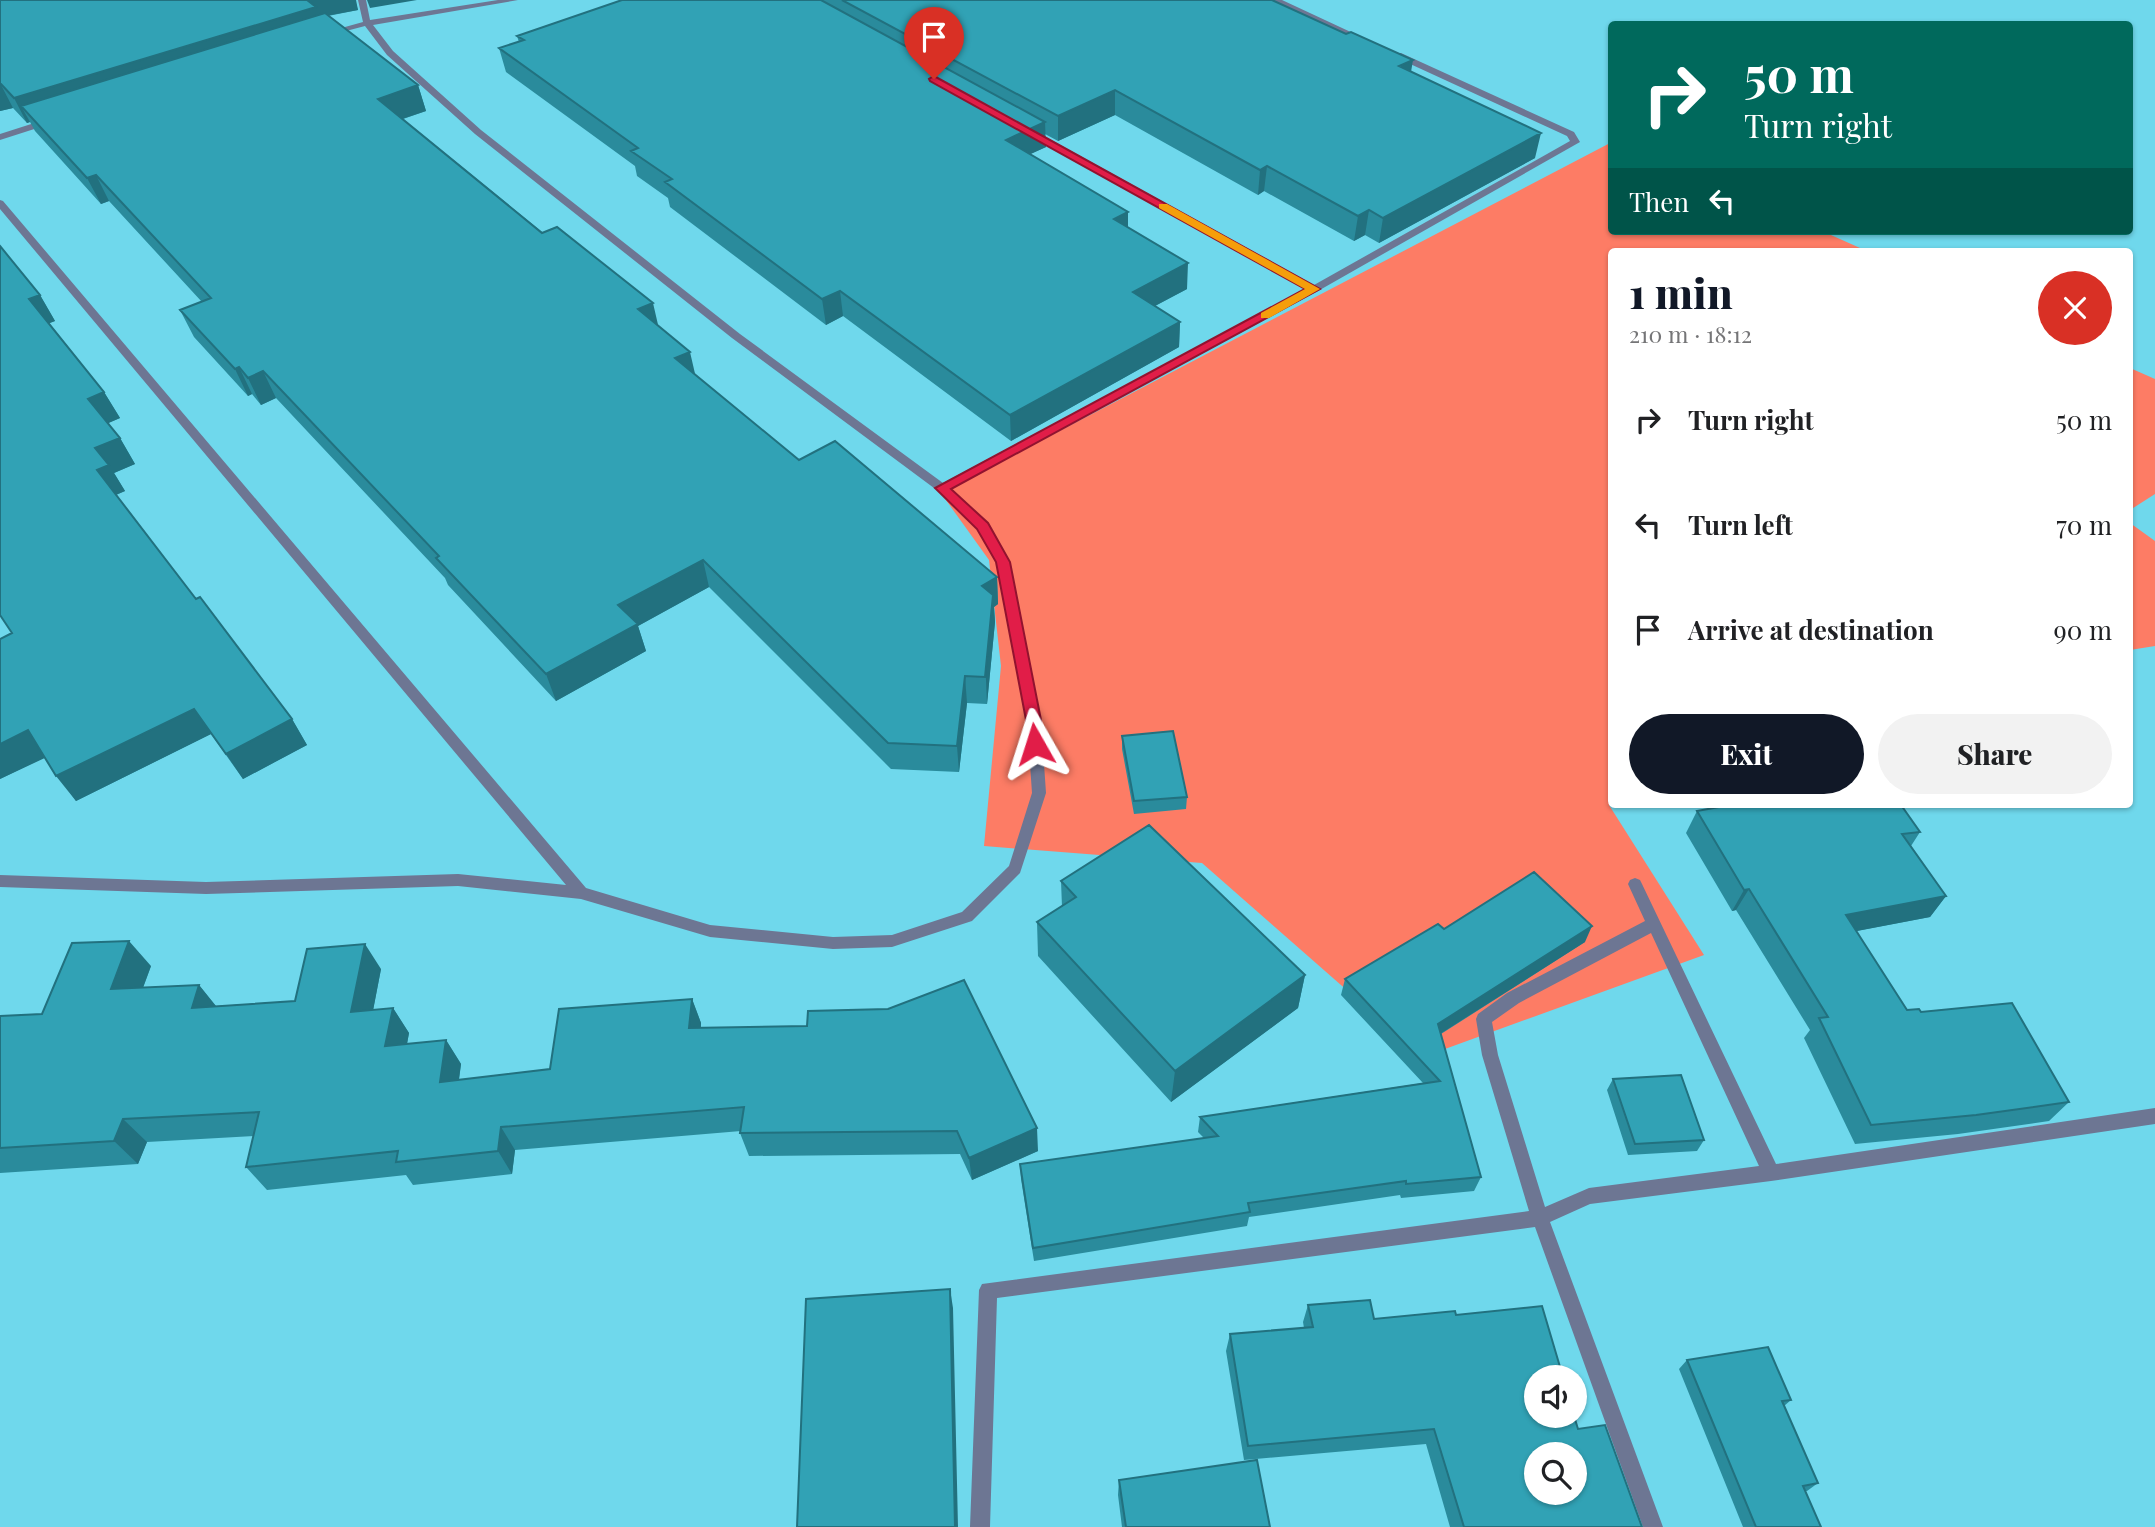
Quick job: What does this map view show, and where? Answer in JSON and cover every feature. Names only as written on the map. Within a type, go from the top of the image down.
[{"type":"street","points":[[0,881],[206,888],[458,880],[581,893],[710,931],[833,943],[892,941],[967,918],[1015,869],[1039,793],[1031,707],[1003,562],[983,526],[942,488],[736,336],[478,132],[390,53],[366,23],[362,0]]},
{"type":"street","points":[[317,38],[366,23],[514,0]]},
{"type":"street","points":[[1275,0],[1374,45]]},
{"type":"street","points":[[942,488],[1314,289],[1573,145],[1576,140],[1571,134],[1386,50]]},
{"type":"street","points":[[0,137],[63,117]]},
{"type":"street","points":[[1022,128],[1314,289]]},
{"type":"street","points":[[0,203],[581,893]]},
{"type":"street","points":[[1635,884],[1771,1173]]},
{"type":"street","points":[[1653,1527],[1539,1218],[1490,1055],[1484,1020],[1513,998],[1654,924]]},
{"type":"street","points":[[980,1527],[988,1290],[1539,1218],[1589,1196],[1771,1173],[2155,1116]]},
{"type":"shaded area","points":[[1608,144],[1608,235],[1831,235],[1860,248],[1608,248],[1608,808],[1611,808],[1704,955],[1423,1057],[1202,863],[984,846],[1001,666],[989,560],[943,496],[956,485]]},
{"type":"shaded area","points":[[2133,369],[2155,379],[2155,494],[2133,508]]},
{"type":"shaded area","points":[[2133,525],[2155,541],[2155,646],[2133,650]]},
{"type":"building","points":[[0,0],[307,0],[316,7],[14,98],[0,83]]},
{"type":"building","points":[[622,0],[821,0],[1045,122],[1006,140],[1128,212],[1114,219],[1188,263],[1133,292],[1180,322],[1010,415],[840,291],[822,299],[665,182],[672,179],[631,151],[638,148],[499,48],[524,40],[517,36]]},
{"type":"building","points":[[842,0],[1272,0],[1346,34],[1351,32],[1413,60],[1399,66],[1541,133],[1383,218],[1369,210],[1358,216],[1267,166],[1260,170],[1115,90],[1058,116]]},
{"type":"building","points":[[325,13],[418,85],[378,99],[542,233],[557,227],[653,303],[638,309],[690,352],[675,358],[799,460],[835,441],[997,577],[982,586],[993,595],[985,677],[965,676],[957,746],[888,743],[703,560],[618,605],[638,624],[546,674],[436,558],[439,556],[263,371],[248,378],[239,367],[235,369],[180,310],[211,298],[96,175],[87,178],[21,106]]},
{"type":"building","points":[[0,246],[40,295],[29,299],[104,392],[88,399],[120,438],[95,448],[109,465],[97,470],[196,599],[200,597],[292,719],[226,754],[194,709],[56,776],[28,730],[0,744],[0,639],[12,633],[0,615]]},
{"type":"building","points":[[1173,731],[1187,797],[1134,801],[1122,736]]},
{"type":"building","points":[[1714,808],[1903,808],[1920,832],[1902,834],[1946,896],[1846,915],[1907,1010],[1919,1009],[1921,1012],[2012,1003],[2069,1102],[1976,1115],[1871,1125],[1819,1018],[1828,1017],[1749,889],[1744,890],[1697,811]]},
{"type":"building","points":[[1149,825],[1305,975],[1175,1071],[1037,922],[1076,897],[1061,881]]},
{"type":"building","points":[[1534,872],[1592,926],[1438,1024],[1481,1177],[1406,1184],[1406,1181],[1248,1203],[1250,1212],[1033,1248],[1020,1164],[1218,1136],[1200,1117],[1440,1081],[1345,979],[1438,924],[1444,929]]},
{"type":"building","points":[[129,941],[111,989],[199,985],[192,1008],[295,1001],[307,949],[365,944],[351,1012],[393,1008],[385,1046],[446,1040],[440,1082],[550,1069],[559,1009],[692,999],[689,1028],[807,1026],[808,1011],[888,1009],[964,980],[1037,1128],[969,1158],[957,1131],[740,1133],[744,1107],[501,1127],[498,1151],[396,1162],[398,1151],[246,1167],[259,1112],[123,1119],[114,1141],[0,1148],[0,1016],[42,1014],[72,943]]},
{"type":"building","points":[[1681,1075],[1704,1140],[1635,1144],[1613,1079]]},
{"type":"building","points":[[950,1289],[955,1527],[797,1527],[806,1299]]},
{"type":"building","points":[[1370,1300],[1374,1319],[1455,1311],[1456,1315],[1542,1306],[1559,1365],[1524,1365],[1524,1428],[1578,1429],[1605,1425],[1642,1527],[1464,1527],[1434,1429],[1248,1446],[1230,1334],[1313,1327],[1308,1305]]},
{"type":"building","points":[[1768,1347],[1791,1400],[1782,1401],[1818,1483],[1803,1486],[1821,1527],[1756,1527],[1687,1360]]},
{"type":"building","points":[[1257,1460],[1270,1527],[1126,1527],[1119,1480]]},
{"type":"slow traffic","points":[[1163,206],[1314,289],[1265,315]]},
{"type":"route","points":[[934,79],[1314,289],[942,488],[983,526],[1003,562],[1034,720],[1035,744]]}]
